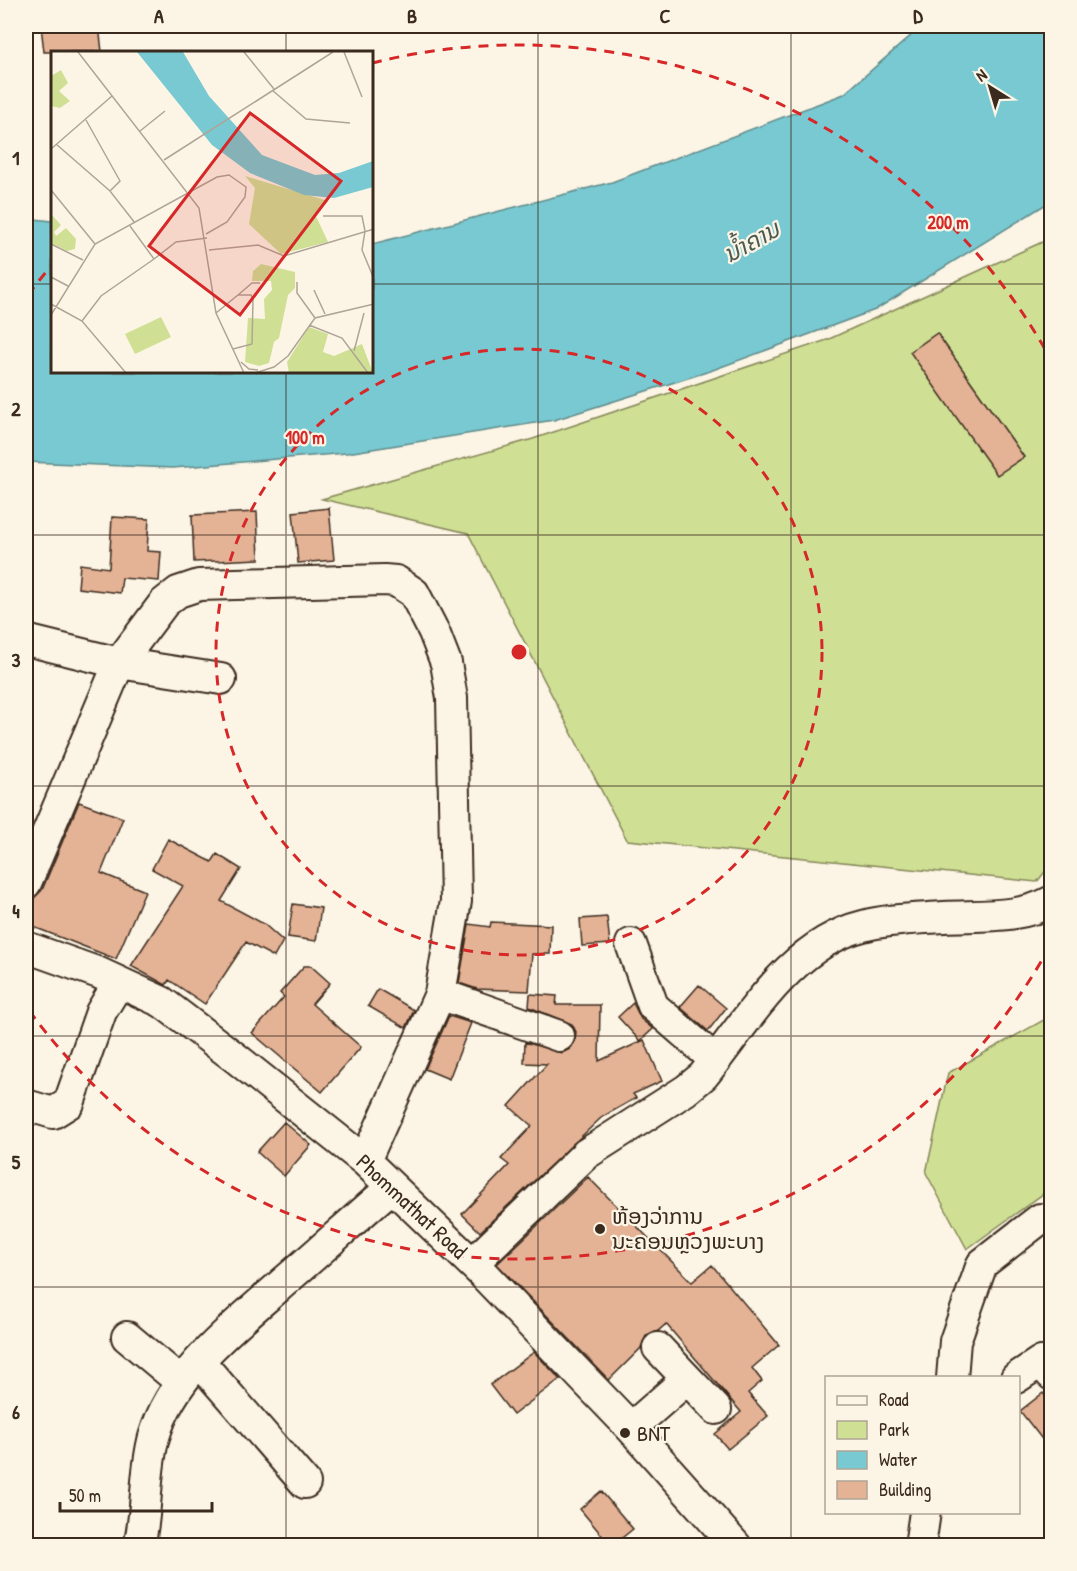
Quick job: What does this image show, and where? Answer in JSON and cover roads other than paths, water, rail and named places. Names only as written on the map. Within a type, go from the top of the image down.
[{"type":"street","points":[[26,883],[119,663],[164,603],[178,592],[199,585],[384,580],[396,581],[414,593],[434,632],[446,663],[452,698],[456,901],[440,994],[365,1161]]},
{"type":"street","points":[[26,640],[119,663],[221,679]]},
{"type":"street","points":[[473,1263],[586,1154],[686,1090],[716,1060],[798,959],[838,934],[883,921],[1022,913],[1052,901]]},
{"type":"street","points":[[631,944],[653,1006],[716,1060]]},
{"type":"street","name":"Phommathat Road","points":[[26,947],[119,982],[162,1002],[365,1161],[473,1263],[631,1428],[736,1545]]},
{"type":"street","points":[[26,1105],[53,1113],[69,1102],[101,1012],[119,982]]},
{"type":"street","points":[[440,994],[559,1036]]},
{"type":"street","points":[[139,1545],[143,1530],[146,1474],[154,1435],[190,1372],[392,1187]]},
{"type":"street","points":[[952,1376],[955,1341],[982,1264],[1040,1218]]},
{"type":"street","points":[[127,1337],[190,1372],[305,1483]]},
{"type":"street","points":[[658,1348],[716,1409]]},
{"type":"street","points":[[1018,1376],[1040,1362],[1052,1375]]},
{"type":"street","points":[[631,1428],[687,1379]]},
{"type":"street","points":[[920,1545],[925,1514]]},
{"type":"water","name":"ນ້ຳຄານ","points":[[922,26],[1051,26],[1051,201],[875,310],[710,371],[554,420],[347,453],[173,468],[26,462],[26,218],[51,221],[51,374],[374,374],[374,243],[612,182],[844,94]]},
{"type":"place","name":"ຫ້ອງວ່າການ ນະຄອນຫຼວງພະບາງ","points":[[600,1229]]},
{"type":"place","name":"BNT","points":[[625,1433]]}]
